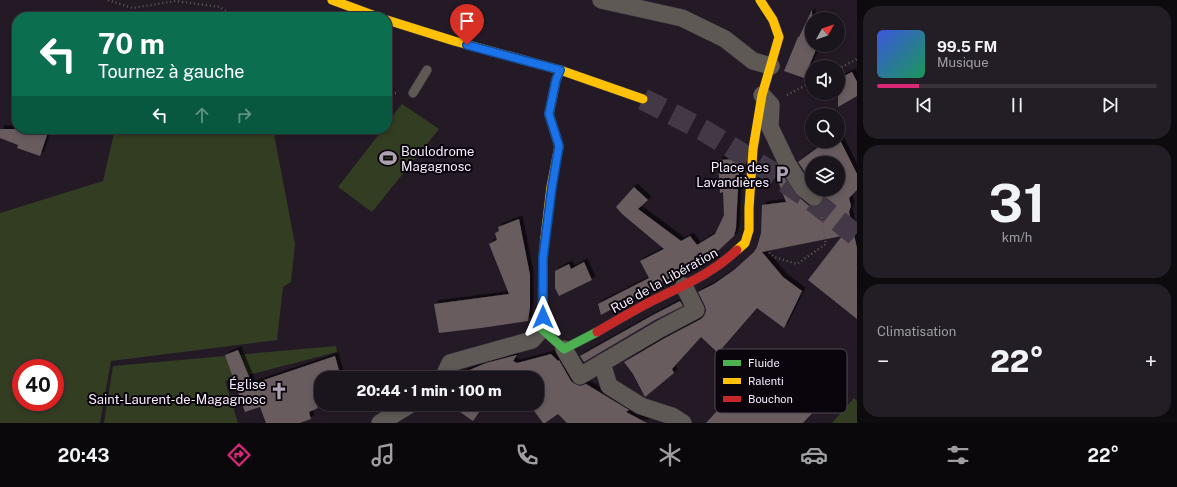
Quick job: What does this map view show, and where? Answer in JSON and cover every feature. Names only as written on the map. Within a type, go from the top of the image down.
[{"type":"street","points":[[332,0],[364,12]]},
{"type":"street","points":[[601,0],[682,18],[725,39],[753,61],[771,66]]},
{"type":"street","points":[[747,238],[750,230],[749,208],[753,149],[766,100],[771,66],[779,37],[773,20],[760,0]]},
{"type":"street","points":[[392,22],[454,41],[560,70],[643,100]]},
{"type":"street","points":[[447,371],[450,363],[532,340],[542,330],[543,258],[559,146],[549,114],[556,80],[560,70]]},
{"type":"street","points":[[766,100],[770,127],[788,165],[804,188],[814,197]]},
{"type":"street","name":"Rue de la Libération","points":[[564,349],[647,304],[707,274],[727,260],[745,243],[747,238]]},
{"type":"street","points":[[542,330],[564,349],[580,376],[660,329],[696,310],[684,286]]},
{"type":"street","points":[[602,363],[609,386],[641,406],[672,416],[683,423]]},
{"type":"street","points":[[380,423],[400,411]]},
{"type":"lane","points":[[413,93],[427,70]]},
{"type":"path","points":[[108,0],[132,8],[176,1],[220,7],[228,12]]},
{"type":"path","points":[[845,65],[857,59]]},
{"type":"path","points":[[766,100],[779,99],[805,86]]},
{"type":"path","points":[[747,238],[760,245],[774,257],[797,264],[826,244],[821,214]]},
{"type":"green space","name":"Boulodrome Magagnosc","points":[[402,104],[439,129],[372,212],[338,187],[379,134],[392,134],[392,117]]},
{"type":"green space","points":[[114,134],[274,134],[295,244],[291,282],[283,287],[277,340],[111,361],[100,423],[0,423],[0,213],[103,181]]},
{"type":"green space","points":[[336,346],[337,352],[225,381],[238,423],[104,423],[113,366]]},
{"type":"green space","points":[[854,398],[857,401],[857,423],[832,423],[841,413],[847,413],[847,406]]},
{"type":"building","points":[[805,25],[805,52],[815,52],[812,60],[805,60],[804,78],[784,71]]},
{"type":"building","points":[[852,72],[857,82],[857,96],[838,107],[838,100],[845,100],[845,76]]},
{"type":"building","points":[[0,129],[12,129],[12,134],[47,134],[40,156],[17,148],[18,145],[0,138]]},
{"type":"building","points":[[817,148],[844,148],[857,174],[857,190],[849,198],[851,206],[849,212],[857,248],[857,319],[808,280],[842,236],[762,252],[783,277],[802,291],[784,328],[757,308],[721,349],[715,350],[701,337],[672,369],[674,373],[645,397],[633,374],[624,362],[704,316],[706,311],[705,306],[698,292],[714,284],[734,270],[754,252],[761,233],[762,205],[786,202],[774,171],[779,169],[795,194],[812,207],[818,206],[822,203],[824,196],[845,196],[845,156],[806,156]]},
{"type":"building","points":[[805,157],[805,172],[798,162]]},
{"type":"building","points":[[738,159],[739,172],[736,228],[734,236],[719,250],[701,263],[601,315],[598,304],[649,278],[640,261],[664,249],[622,214],[616,207],[634,187],[648,200],[638,209],[681,241],[690,236],[697,245],[715,234],[724,215],[723,192],[720,193],[718,160]]},
{"type":"building","points":[[519,219],[530,275],[530,307],[528,321],[439,333],[434,304],[509,294],[489,244],[497,240],[495,233],[499,231],[498,227]]},
{"type":"building","points":[[584,262],[592,280],[559,296],[555,288],[555,271],[569,264],[571,269]]},
{"type":"building","points":[[680,301],[683,306],[655,320],[584,362],[580,356],[653,315]]},
{"type":"building","name":"Église Saint-Laurent-de-Magagnosc","points":[[238,350],[252,384],[335,356],[339,371],[314,371],[314,410],[309,412],[311,419],[300,423],[266,423],[260,407],[245,412],[225,355]]},
{"type":"building","points":[[551,354],[558,361],[559,360],[571,381],[575,384],[580,386],[586,384],[629,410],[626,412],[647,423],[567,423],[558,414],[543,423],[534,411],[544,411],[544,371],[467,371],[486,363],[517,355],[513,361],[517,363]]},
{"type":"building","points":[[458,411],[480,411],[473,421]]},
{"type":"building","points":[[715,413],[812,413],[803,423],[706,423]]},
{"type":"tunnel","points":[[643,99],[703,130],[768,170],[817,204],[857,236]]},
{"type":"traffic: fast","points":[[545,238],[543,258],[542,329],[564,349],[597,332]]},
{"type":"traffic: slow","points":[[332,0],[364,12]]},
{"type":"traffic: slow","points":[[737,250],[745,243],[749,230],[753,149],[762,95],[779,37],[773,20],[760,0]]},
{"type":"traffic: slow","points":[[392,22],[454,41],[560,70],[643,99]]},
{"type":"traffic: slow","points":[[545,238],[551,187],[559,146],[549,114],[556,80],[560,70]]},
{"type":"traffic: jam","points":[[597,332],[642,306],[706,274],[737,250]]},
{"type":"place","name":"Boulodrome Magagnosc","points":[[388,158]]},
{"type":"place","name":"Place des Lavandières","points":[[782,174]]},
{"type":"place","name":"Église Saint-Laurent-de-Magagnosc","points":[[279,391]]},
{"type":"route","points":[[467,45],[560,70],[556,80],[549,114],[559,146],[543,258],[543,317]]}]
